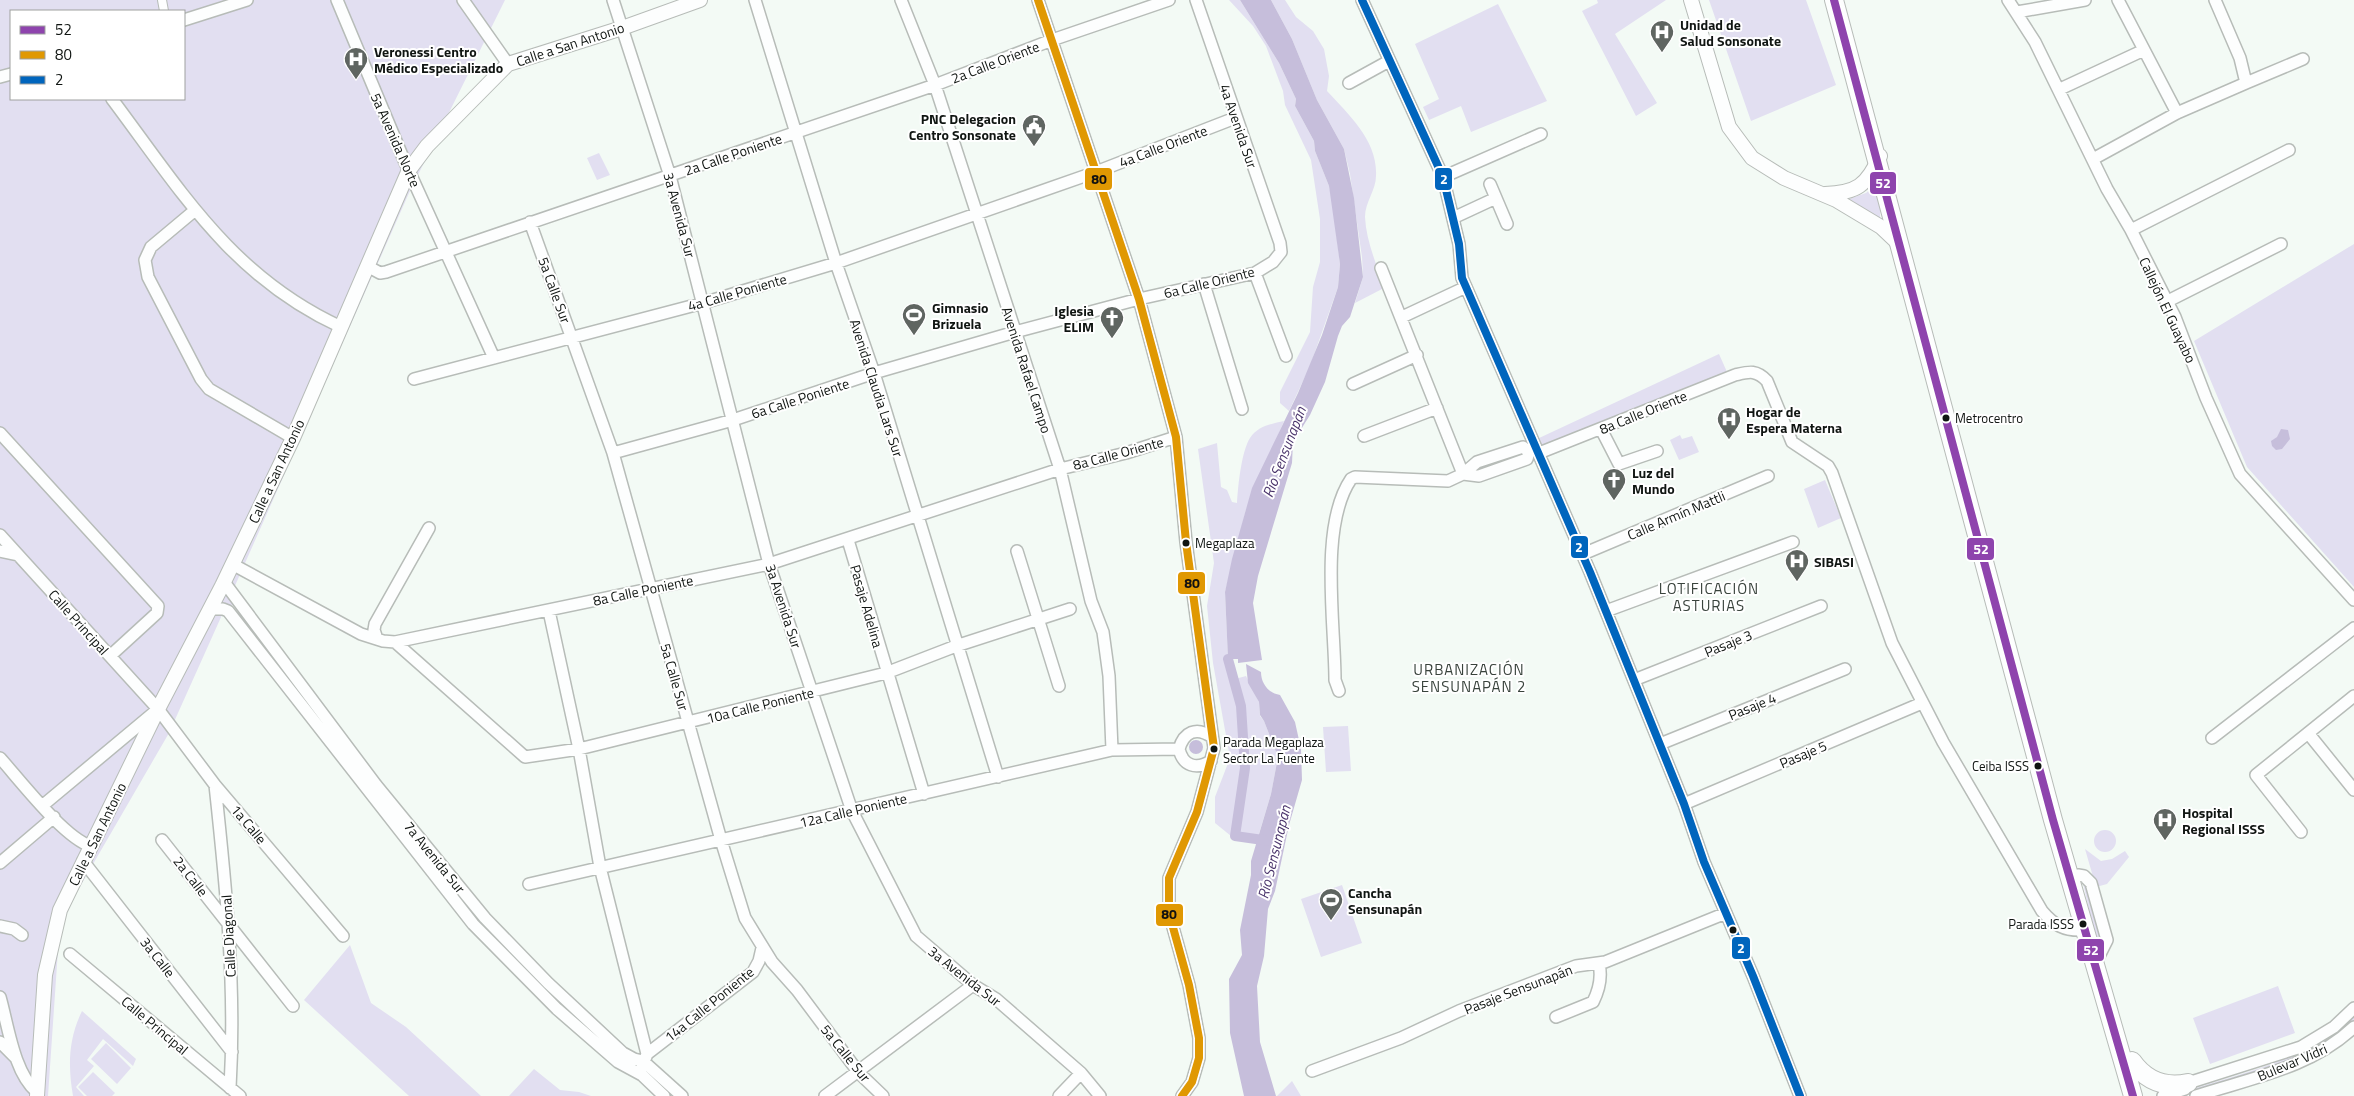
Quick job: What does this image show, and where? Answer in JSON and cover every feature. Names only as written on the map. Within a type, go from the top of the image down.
[{"type":"main road","points":[[1834,0],[1880,156],[2099,956],[2141,1096]]},
{"type":"main road","points":[[1846,0],[1900,245],[1963,492],[2083,930],[2130,1091]]},
{"type":"main road","points":[[2132,1061],[2142,1074],[2158,1083],[2169,1086],[2195,1087]]},
{"type":"street","points":[[185,20],[247,0]]},
{"type":"street","name":"5a Avenida Norte","points":[[337,0],[409,170],[447,250],[494,358]]},
{"type":"street","points":[[463,0],[508,64]]},
{"type":"street","name":"3a Avenida Sur","points":[[614,0],[670,176],[769,564],[852,810],[916,936],[973,985],[996,1000],[1081,1073],[1100,1096]]},
{"type":"street","name":"Calle a San Antonio","points":[[32,1095],[45,974],[60,910],[158,709],[224,582],[293,438],[409,170],[427,146],[508,64],[622,28],[700,0]]},
{"type":"street","name":"Avenida Claudia Lars Sur","points":[[755,0],[836,263],[874,373],[956,646],[998,777]]},
{"type":"street","name":"Avenida Rafael Campo","points":[[901,0],[934,85],[1060,469],[1091,601],[1104,632],[1109,676],[1112,750]]},
{"type":"street","points":[[1038,0],[1139,299],[1176,437],[1187,551],[1214,748],[1197,812],[1169,878],[1169,913],[1189,985],[1199,1038],[1198,1058],[1192,1082],[1182,1096]]},
{"type":"street","name":"2a Calle Oriente","points":[[934,85],[1052,40],[1169,0]]},
{"type":"street","name":"4a Avenida Sur","points":[[1196,0],[1235,118],[1280,243],[1281,252]]},
{"type":"street","points":[[1362,0],[1444,177],[1466,287],[1535,451],[1583,554],[1684,804],[1704,862],[1800,1096]]},
{"type":"street","points":[[1691,0],[1729,127],[1752,158],[1784,178],[1836,200],[1881,227],[1900,245]]},
{"type":"street","name":"Callejón El Guayabo","points":[[2008,0],[2017,12],[2060,89],[2093,159],[2131,230],[2166,302],[2240,474],[2354,600]]},
{"type":"street","points":[[2017,12],[2085,0]]},
{"type":"street","points":[[2118,0],[2177,114]]},
{"type":"street","points":[[2215,0],[2240,58],[2246,83]]},
{"type":"street","points":[[2060,89],[2144,50]]},
{"type":"street","points":[[2093,159],[2177,114],[2303,59]]},
{"type":"street","points":[[1349,83],[1389,61]]},
{"type":"street","name":"2a Calle Poniente","points":[[367,266],[380,272],[386,272],[934,85]]},
{"type":"street","points":[[113,100],[194,211],[250,269],[299,305],[341,327]]},
{"type":"street","name":"4a Calle Oriente","points":[[977,215],[1096,172],[1235,118]]},
{"type":"street","points":[[1444,177],[1541,134]]},
{"type":"street","points":[[2131,230],[2289,150]]},
{"type":"street","points":[[1821,194],[1847,193],[1858,188],[1865,182],[1880,156]]},
{"type":"street","points":[[1490,184],[1507,224]]},
{"type":"street","points":[[1453,218],[1496,198]]},
{"type":"street","points":[[194,211],[151,247],[144,260],[148,277],[201,379],[209,389],[293,438]]},
{"type":"street","name":"4a Calle Poniente","points":[[414,379],[702,303],[836,263],[977,215]]},
{"type":"street","name":"5a Calle Sur","points":[[530,222],[613,453],[688,724],[745,918],[762,948],[797,990],[859,1073],[883,1096]]},
{"type":"street","points":[[2166,302],[2281,244]]},
{"type":"street","name":"6a Calle Oriente","points":[[1015,332],[1139,299],[1255,273],[1273,262],[1281,252]]},
{"type":"street","points":[[1381,268],[1463,474]]},
{"type":"street","points":[[1255,273],[1286,356]]},
{"type":"street","points":[[1204,284],[1242,409]]},
{"type":"street","points":[[1402,317],[1466,287]]},
{"type":"street","name":"6a Calle Poniente","points":[[613,453],[733,420],[874,373],[1015,332]]},
{"type":"street","points":[[1353,384],[1417,355]]},
{"type":"street","name":"8a Calle Oriente","points":[[1339,691],[1335,680],[1332,548],[1337,515],[1348,484],[1355,477],[1448,481],[1463,474],[1476,462],[1523,447],[1535,451],[1601,429],[1748,371],[1755,372],[1767,381],[1792,442],[1828,466],[1832,472],[1892,643],[1922,702]]},
{"type":"street","points":[[1364,436],[1437,408]]},
{"type":"street","points":[[1601,429],[1619,464],[1657,451]]},
{"type":"street","points":[[0,433],[158,606],[157,613],[110,656]]},
{"type":"street","name":"8a Calle Oriente","points":[[1060,469],[1126,453],[1176,437]]},
{"type":"street","name":"8a Calle Poniente","points":[[232,564],[361,634],[377,640],[395,642],[769,564],[848,540],[916,515],[1060,469]]},
{"type":"street","name":"Calle Armín Mattli","points":[[1583,554],[1768,476]]},
{"type":"street","points":[[377,640],[374,630],[375,624],[429,528]]},
{"type":"street","name":"Calle Principal","points":[[0,534],[158,709]]},
{"type":"street","name":"Pasaje Adelina","points":[[848,540],[886,673],[924,794]]},
{"type":"street","points":[[1606,611],[1793,542]]},
{"type":"street","points":[[0,551],[18,555]]},
{"type":"street","points":[[1017,551],[1040,619],[1059,686]]},
{"type":"street","name":"7a Avenida Sur","points":[[224,582],[376,785],[485,918],[548,983],[624,1053],[634,1059],[645,1058],[682,1096]]},
{"type":"street","name":"Pasaje 3","points":[[1634,680],[1821,606]]},
{"type":"street","name":"7a Avenida Sur","points":[[210,609],[223,608],[228,611],[473,924],[492,945],[557,1009],[618,1062],[642,1075],[664,1096]]},
{"type":"street","name":"10a Calle Poniente","points":[[395,642],[525,757],[579,749],[688,724],[886,673],[956,646],[1070,610]]},
{"type":"street","points":[[550,611],[579,749],[600,868],[645,1058],[642,1075]]},
{"type":"street","points":[[2212,738],[2354,628]]},
{"type":"street","name":"Pasaje 4","points":[[1660,744],[1845,668]]},
{"type":"street","points":[[2301,832],[2256,775],[2354,696]]},
{"type":"street","points":[[1922,702],[2042,911],[2049,920],[2065,930],[2083,930]]},
{"type":"street","name":"Pasaje 5","points":[[1684,804],[1922,702]]},
{"type":"street","points":[[42,806],[158,709]]},
{"type":"street","name":"1a Calle","points":[[158,709],[215,785],[343,936]]},
{"type":"street","points":[[1211,761],[1203,766],[1194,767],[1186,763],[1179,749],[1182,739],[1188,733],[1196,730],[1212,737]]},
{"type":"street","points":[[2308,733],[2354,790]]},
{"type":"street","name":"12a Calle Poniente","points":[[529,884],[1112,750],[1179,749]]},
{"type":"street","points":[[0,758],[42,806],[80,841],[91,846]]},
{"type":"street","points":[[0,776],[9,768]]},
{"type":"street","name":"Calle Diagonal","points":[[215,785],[230,925],[232,1052],[230,1088]]},
{"type":"street","points":[[0,863],[54,817]]},
{"type":"street","name":"2a Calle","points":[[162,840],[293,1006]]},
{"type":"street","name":"3a Calle","points":[[83,861],[232,1052]]},
{"type":"street","name":"Pasaje Sensunapán","points":[[1312,1071],[1401,1038],[1459,1011],[1576,966],[1599,964],[1726,913]]},
{"type":"street","points":[[0,926],[14,929],[22,935]]},
{"type":"street","name":"14a Calle Poniente","points":[[645,1058],[753,972],[759,962],[762,948]]},
{"type":"street","name":"Calle Principal","points":[[70,954],[240,1096]]},
{"type":"street","points":[[1556,1017],[1593,1002],[1598,993],[1601,973],[1599,964]]},
{"type":"street","points":[[825,1096],[859,1073],[973,985]]},
{"type":"street","points":[[0,997],[17,1059],[32,1095]]},
{"type":"street","name":"Bulevar Vidri","points":[[2195,1087],[2301,1047],[2334,1027],[2354,1008]]},
{"type":"street","name":"Bulevar Vidri","points":[[2163,1096],[2191,1087],[2275,1072],[2328,1048],[2354,1027]]},
{"type":"street","points":[[0,1042],[17,1059]]},
{"type":"street","points":[[1059,1096],[1081,1073]]},
{"type":"shaded area","points":[[0,0],[505,0],[409,193],[230,597],[234,605],[226,606],[169,733],[60,921],[48,1096],[0,1096]]},
{"type":"shaded area","points":[[1229,0],[1240,0],[1279,63],[1296,99],[1295,106],[1314,141],[1315,151],[1329,186],[1333,205],[1340,264],[1338,287],[1310,366],[1289,411],[1280,403],[1280,392],[1310,332],[1313,287],[1320,262],[1320,219],[1311,160],[1285,105],[1283,91],[1266,46],[1253,26]]},
{"type":"shaded area","points":[[1271,0],[1285,0],[1296,17],[1313,31],[1324,49],[1329,76],[1327,91],[1353,119],[1372,151],[1376,181],[1365,217],[1370,244],[1384,288],[1355,303],[1363,277],[1362,257],[1350,174],[1344,149],[1317,100],[1292,39]]},
{"type":"shaded area","points":[[1597,0],[1666,0],[1615,34],[1657,103],[1636,116],[1582,11],[1598,3]]},
{"type":"shaded area","points":[[1709,0],[1806,0],[1836,85],[1751,121]]},
{"type":"shaded area","points":[[1498,4],[1547,101],[1471,132],[1461,106],[1429,120],[1423,107],[1439,99],[1415,44]]},
{"type":"shaded area","points":[[599,153],[610,175],[597,180],[587,158]]},
{"type":"shaded area","points":[[1874,186],[1880,206],[1880,219],[1849,199],[1866,193]]},
{"type":"shaded area","points":[[2354,244],[2354,587],[2247,467],[2194,341]]},
{"type":"shaded area","points":[[1719,354],[1727,372],[1638,412],[1541,451],[1537,439]]},
{"type":"shaded area","points":[[1284,421],[1246,510],[1225,592],[1228,659],[1241,706],[1245,768],[1231,836],[1215,823],[1215,797],[1230,758],[1213,663],[1207,606],[1214,563],[1198,449],[1217,443],[1221,487],[1227,490],[1232,502],[1237,503],[1242,461],[1250,438],[1261,428]]},
{"type":"shaded area","points":[[1680,435],[1682,439],[1692,436],[1699,452],[1679,460],[1670,440]]},
{"type":"shaded area","points":[[1825,480],[1841,518],[1818,528],[1804,489]]},
{"type":"shaded area","points":[[1246,676],[1259,702],[1260,716],[1264,721],[1278,757],[1271,794],[1258,837],[1238,833],[1247,767],[1243,707],[1235,679]]},
{"type":"shaded area","points":[[1348,726],[1351,771],[1326,772],[1323,727]]},
{"type":"shaded area","points":[[2105,830],[2113,833],[2116,841],[2113,849],[2105,852],[2097,849],[2094,841],[2097,833]]},
{"type":"shaded area","points":[[2085,849],[2101,861],[2112,859],[2125,851],[2129,857],[2107,884],[2096,887]]},
{"type":"shaded area","points":[[2085,880],[2105,939],[2098,950],[2083,883]]},
{"type":"shaded area","name":"Cancha Sensunapán","points":[[1342,885],[1362,943],[1321,957],[1301,899]]},
{"type":"shaded area","points":[[350,945],[371,1003],[406,1027],[481,1096],[409,1096],[304,1000]]},
{"type":"shaded area","points":[[2278,986],[2295,1033],[2210,1064],[2193,1018]]},
{"type":"shaded area","points":[[82,1011],[136,1059],[133,1066],[103,1039],[87,1060],[94,1066],[76,1087],[84,1096],[73,1096],[70,1053],[74,1032]]},
{"type":"shaded area","points":[[2354,1016],[2354,1021],[2335,1035],[2316,1048],[2295,1058],[2252,1075],[2184,1095],[2183,1092],[2251,1071],[2294,1055],[2335,1032]]},
{"type":"shaded area","points":[[106,1043],[131,1068],[117,1084],[91,1059]]},
{"type":"shaded area","points":[[534,1069],[560,1090],[579,1092],[591,1096],[509,1096]]},
{"type":"shaded area","points":[[93,1072],[115,1093],[112,1096],[87,1096],[78,1087]]},
{"type":"shaded area","points":[[1292,1081],[1301,1096],[1277,1096]]},
{"type":"water","name":"Río Sensunapán","points":[[1240,0],[1271,0],[1292,39],[1317,100],[1344,149],[1354,198],[1363,277],[1350,317],[1342,326],[1338,336],[1325,382],[1310,415],[1293,442],[1292,463],[1258,576],[1253,603],[1262,660],[1238,663],[1238,659],[1228,659],[1225,592],[1232,559],[1252,488],[1298,393],[1322,335],[1338,287],[1340,264],[1329,186],[1315,151],[1314,141],[1295,106],[1296,99],[1279,63]]},
{"type":"water","points":[[2281,429],[2288,430],[2290,439],[2282,449],[2276,450],[2272,446],[2271,441],[2277,437]]},
{"type":"water","name":"Río Sensunapán","points":[[1246,664],[1261,672],[1262,680],[1266,687],[1280,695],[1295,722],[1301,749],[1302,780],[1289,825],[1275,891],[1268,909],[1264,956],[1257,986],[1260,1042],[1276,1096],[1244,1096],[1230,1033],[1229,979],[1242,955],[1240,930],[1251,875],[1251,861],[1271,794],[1278,757],[1260,715],[1259,702],[1248,683]]},
{"type":"water","points":[[1193,740],[1199,740],[1203,747],[1199,754],[1193,754],[1189,750],[1189,744]]},
{"type":"waterway","name":"Río Sensunapán","points":[[1228,659],[1241,706],[1245,768],[1235,836],[1270,841]]},
{"type":"transit line","name":"80","points":[[1038,0],[1139,299],[1176,437],[1186,542],[1214,748],[1197,812],[1169,878],[1169,913],[1189,985],[1199,1038],[1199,1058],[1192,1082],[1182,1096]]},
{"type":"transit line","name":"2","points":[[1362,0],[1443,177],[1459,244],[1462,278],[1590,572],[1684,804],[1704,862],[1753,976],[1800,1096]]},
{"type":"transit line","name":"52","points":[[1834,0],[2053,820],[2133,1096]]},
{"type":"place","name":"Unidad de Salud Sonsonate","points":[[1662,53]]},
{"type":"place","name":"Veronessi Centro Médico Especializado","points":[[356,80]]},
{"type":"place","name":"PNC Delegacion Centro Sonsonate","points":[[1034,147]]},
{"type":"place","name":"Gimnasio Brizuela","points":[[914,336]]},
{"type":"place","name":"Iglesia ELIM","points":[[1112,339]]},
{"type":"place","name":"Metrocentro","points":[[1946,418]]},
{"type":"place","name":"Hogar de Espera Materna","points":[[1729,440]]},
{"type":"place","name":"Luz del Mundo","points":[[1614,501]]},
{"type":"place","name":"Megaplaza","points":[[1186,543]]},
{"type":"place","name":"SIBASI","points":[[1797,582]]},
{"type":"place","name":"Parada Megaplaza Sector La Fuente","points":[[1214,749]]},
{"type":"place","name":"Ceiba ISSS","points":[[2038,766]]},
{"type":"place","name":"Hospital Regional ISSS","points":[[2165,841]]},
{"type":"place","name":"Cancha Sensunapán","points":[[1331,921]]},
{"type":"place","name":"Parada ISSS","points":[[2083,924]]},
{"type":"district","name":"LOTIFICACIÓN ASTURIAS","points":[[1709,596]]},
{"type":"district","name":"URBANIZACIÓN SENSUNAPÁN 2","points":[[1469,678]]}]
